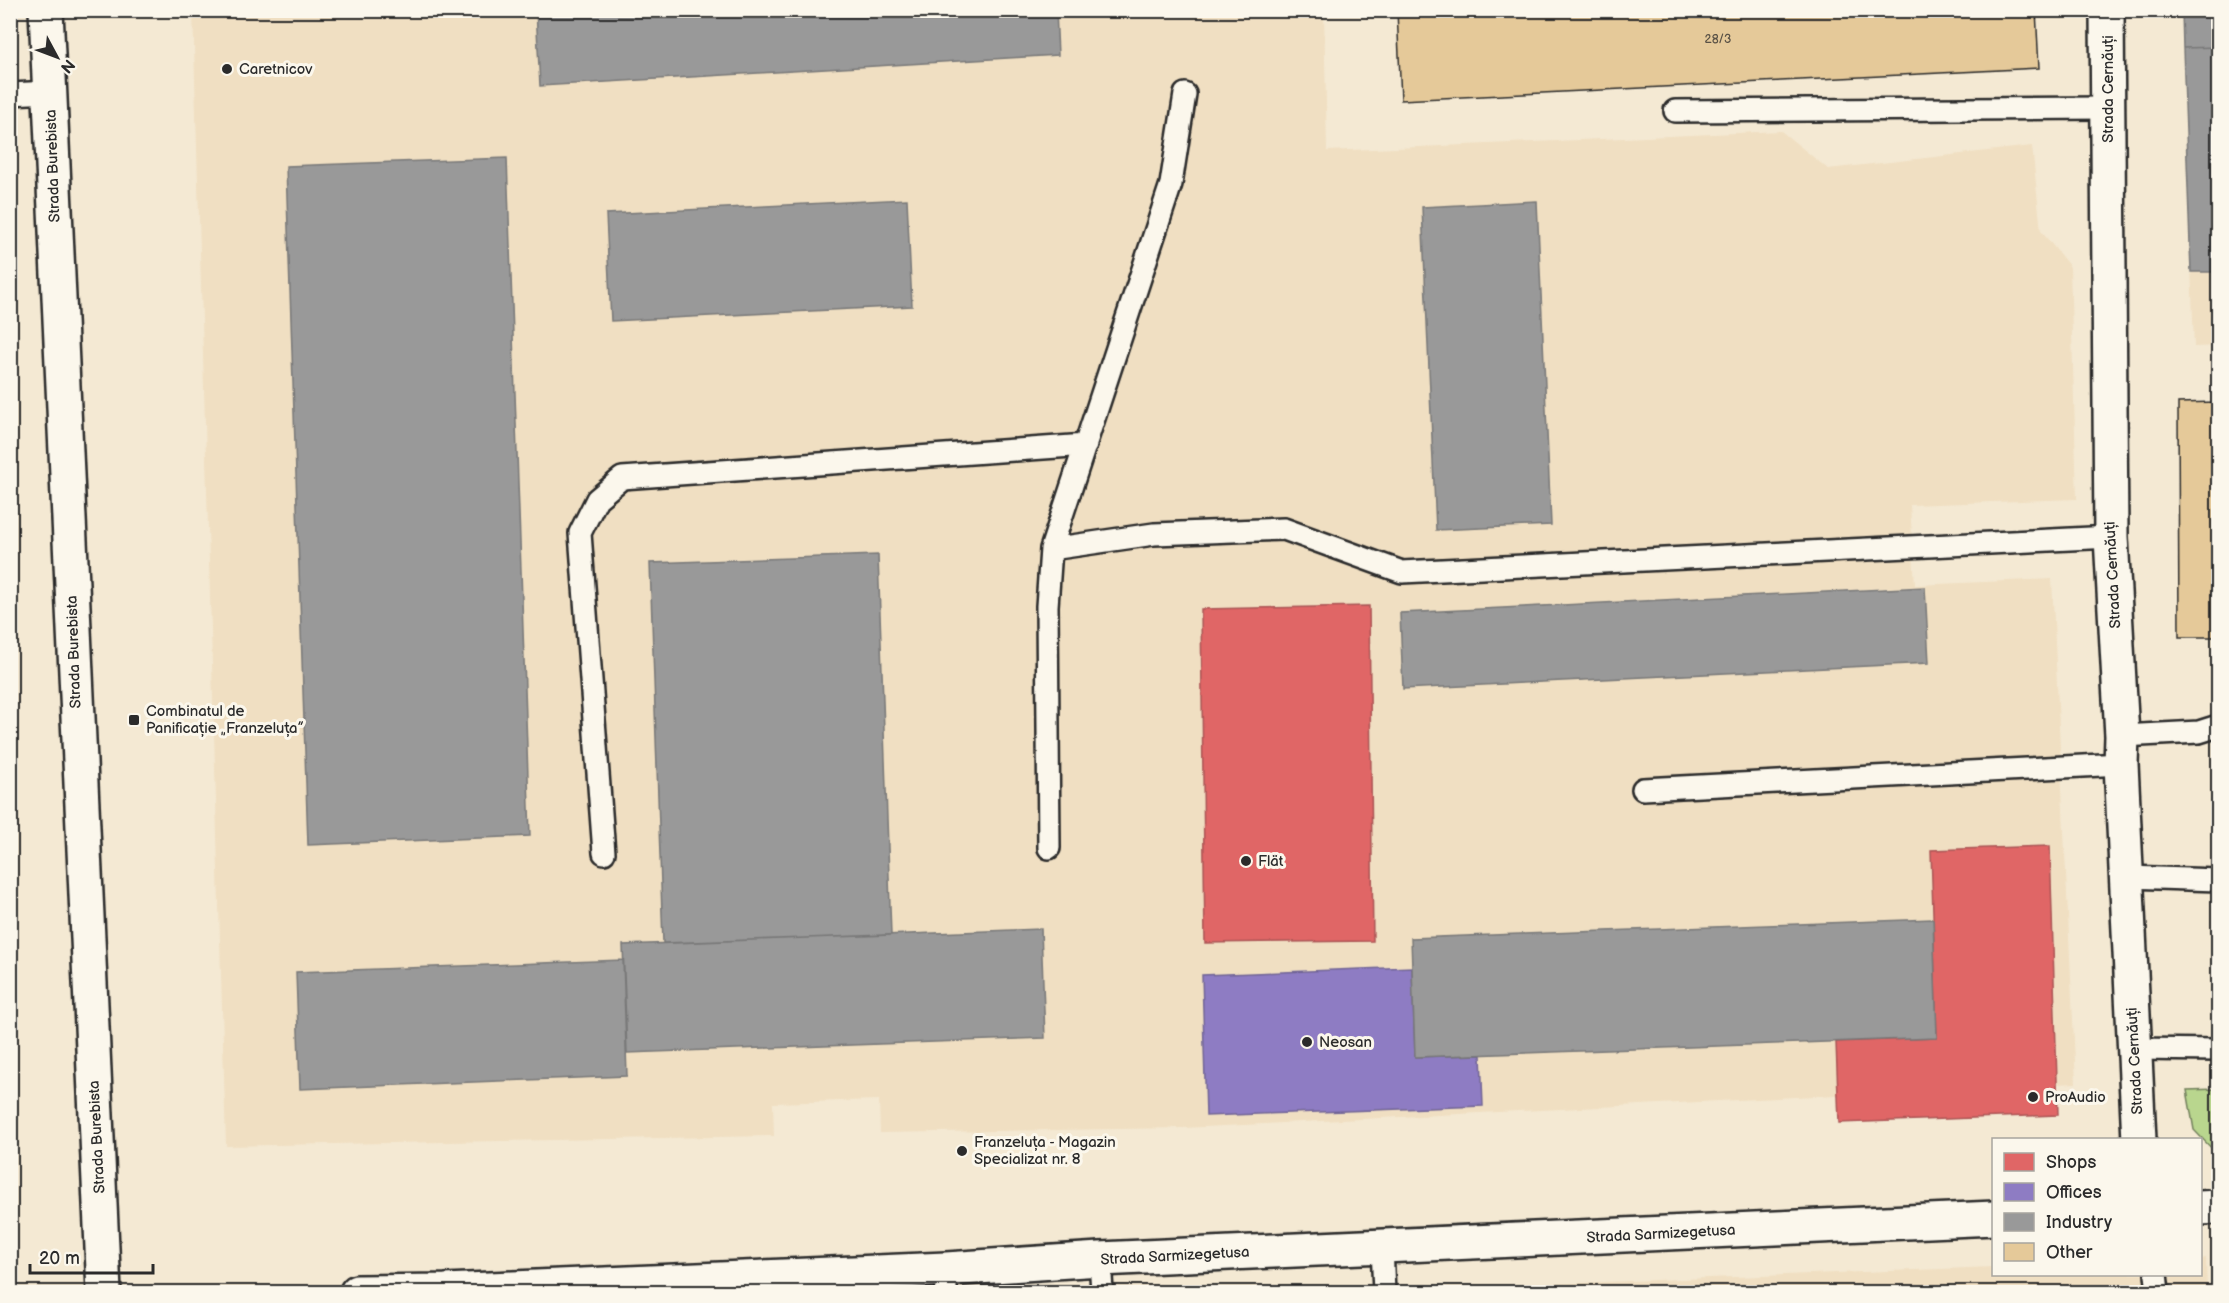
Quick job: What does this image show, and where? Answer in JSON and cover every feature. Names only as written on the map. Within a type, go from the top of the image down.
[{"type":"main road","name":"Strada Burebista","points":[[46,10],[104,1293]]},
{"type":"main road","name":"Strada Cernăuți","points":[[2107,10],[2111,537],[2139,1138]]},
{"type":"main road","points":[[2202,1208],[2218,1207]]},
{"type":"main road","name":"Strada Sarmizegetusa","points":[[357,1293],[946,1281],[1100,1259],[1992,1218]]},
{"type":"lane","points":[[10,94],[50,92]]},
{"type":"lane","points":[[1049,848],[1047,606],[1051,549],[1171,184],[1185,94]]},
{"type":"lane","points":[[1675,111],[2108,108]]},
{"type":"lane","points":[[604,853],[580,533],[597,498],[622,478],[1086,445]]},
{"type":"lane","points":[[1051,549],[1154,534],[1284,529],[1402,572],[2111,537]]},
{"type":"lane","points":[[1643,789],[2121,750],[2218,726]]},
{"type":"lane","points":[[2127,877],[2218,880]]},
{"type":"lane","points":[[2134,1049],[2218,1050]]},
{"type":"lane","points":[[1382,1246],[1384,1293]]},
{"type":"lane","points":[[1100,1259],[1102,1293]]},
{"type":"lane","points":[[2156,1276],[2158,1293]]},
{"type":"shaded area","points":[[193,11],[1324,11],[1327,151],[1781,131],[1828,169],[2032,146],[2041,231],[2070,267],[2077,499],[1910,505],[1915,585],[2052,579],[2076,1083],[1183,1128],[880,1133],[879,1100],[773,1103],[774,1136],[226,1146]]},
{"type":"shaded area","points":[[2218,47],[2218,346],[2194,347],[2183,48]]},
{"type":"shaded area","points":[[2206,1258],[2207,1292],[1525,1292],[1525,1285],[1992,1267],[1992,1276],[2202,1276],[2202,1259]]},
{"type":"green space","points":[[2218,1089],[2218,1155],[2194,1130],[2187,1090]]},
{"type":"building: Shops","points":[[1369,606],[1373,941],[1205,943],[1201,609]]},
{"type":"building: Shops","points":[[2050,846],[2058,1115],[1839,1123],[1836,1042],[1937,1038],[1931,850]]},
{"type":"building: Offices","points":[[1412,967],[1415,1057],[1481,1055],[1483,1106],[1206,1116],[1202,975]]},
{"type":"building: Industry","points":[[536,10],[1056,10],[1058,55],[540,86]]},
{"type":"building: Industry","points":[[2182,10],[2218,10],[2218,47],[2183,48]]},
{"type":"building: Industry","points":[[2218,47],[2218,272],[2191,272],[2183,48]]},
{"type":"building: Industry","points":[[507,158],[530,836],[308,845],[286,166]]},
{"type":"building: Industry","points":[[907,199],[912,306],[611,321],[606,214]]},
{"type":"building: Industry","points":[[1537,201],[1551,525],[1436,530],[1422,207]]},
{"type":"building: Industry","points":[[878,555],[891,935],[663,943],[650,563]]},
{"type":"building: Industry","points":[[1925,587],[1929,663],[1403,689],[1400,613]]},
{"type":"building: Industry","points":[[1933,919],[1937,1038],[1415,1057],[1411,938]]},
{"type":"building: Industry","points":[[1041,929],[1045,1038],[627,1053],[623,945]]},
{"type":"building: Industry","points":[[623,960],[627,1076],[300,1089],[296,972]]},
{"type":"building: Other","points":[[1397,10],[2036,10],[2039,68],[1401,100]]},
{"type":"building: Other","points":[[2218,402],[2218,637],[2179,637],[2178,403]]},
{"type":"place","name":"Caretnicov","points":[[227,69]]},
{"type":"place","name":"Combinatul de Panificație „Franzeluța”","points":[[134,720]]},
{"type":"place","name":"Flät","points":[[1246,861]]},
{"type":"place","name":"Neosan","points":[[1307,1042]]},
{"type":"place","name":"ProAudio","points":[[2033,1097]]},
{"type":"place","name":"Franzeluța - Magazin Specializat nr. 8","points":[[962,1151]]}]
